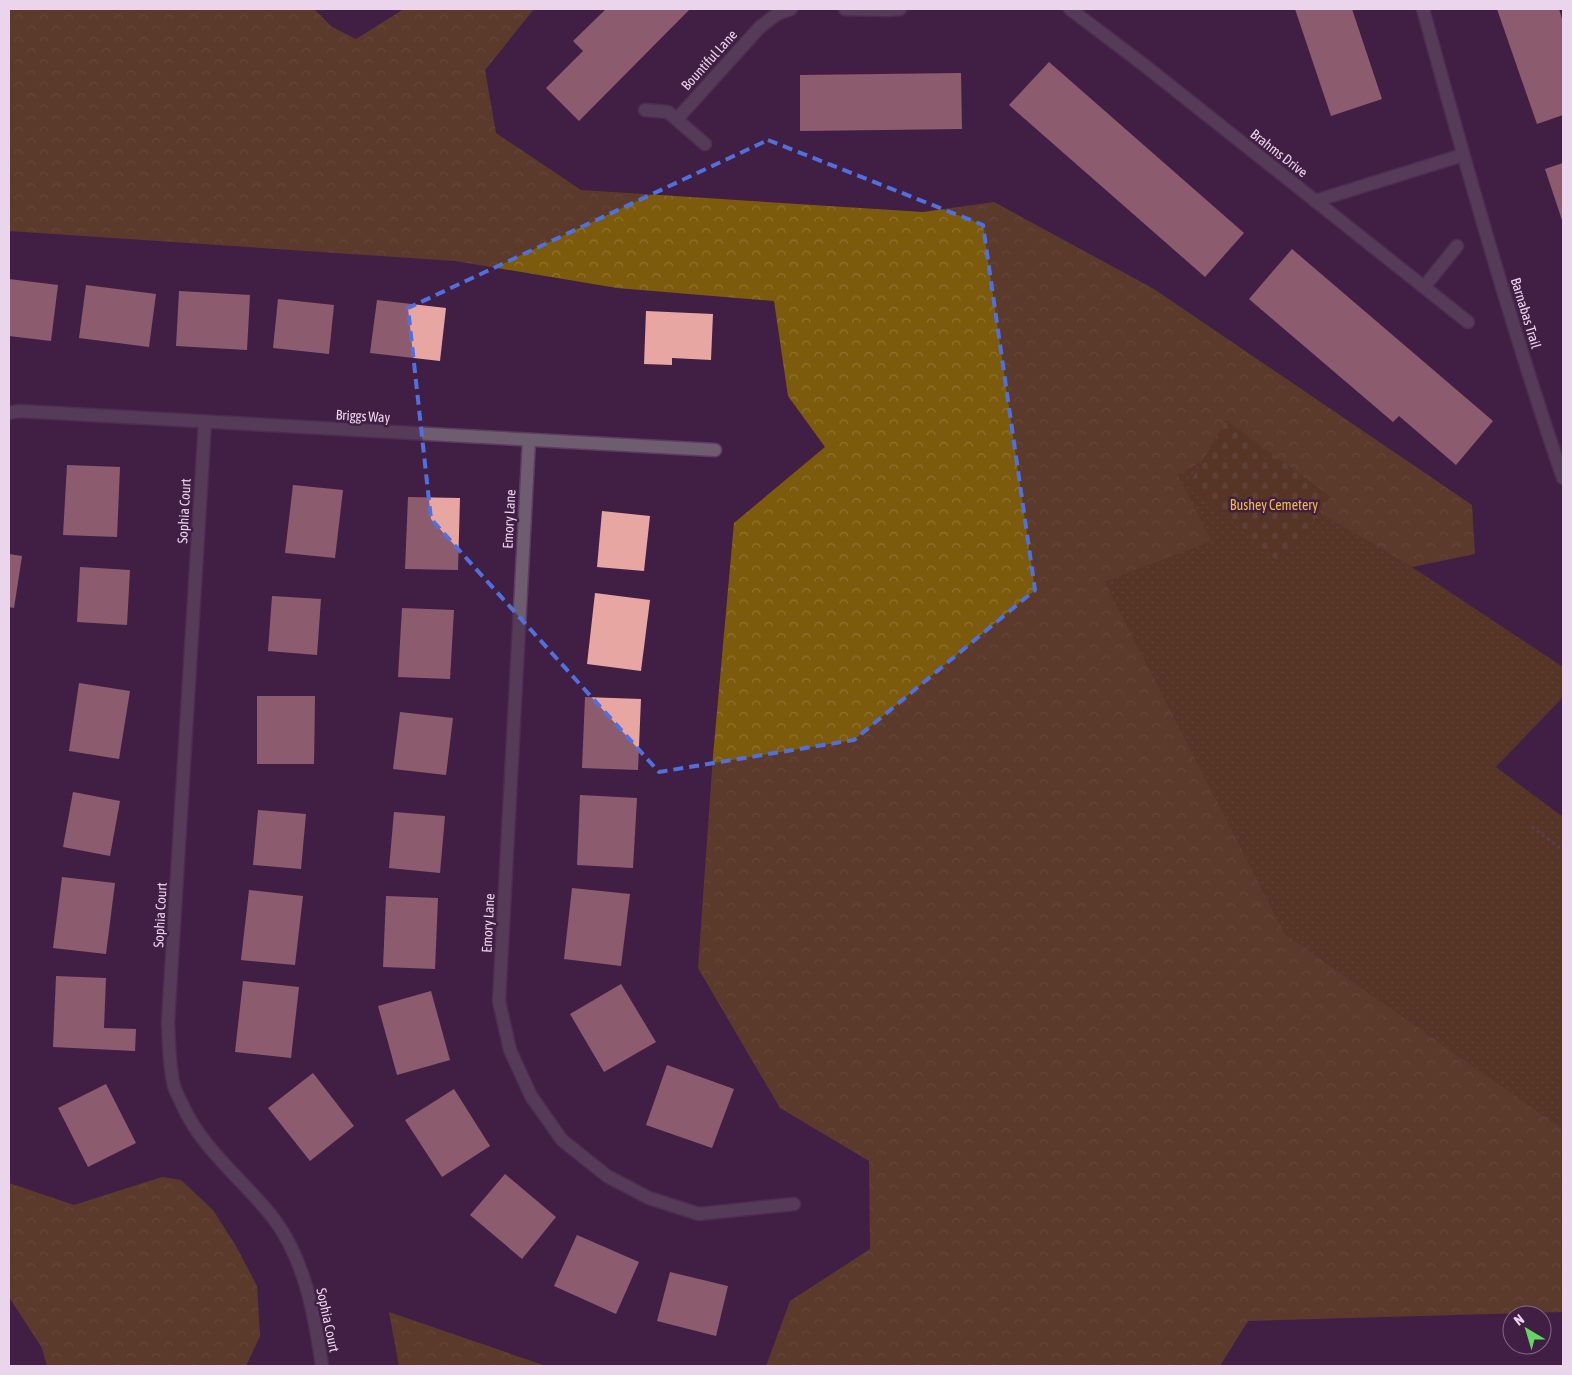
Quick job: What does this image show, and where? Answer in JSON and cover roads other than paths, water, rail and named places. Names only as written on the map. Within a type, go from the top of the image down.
[{"type":"street","name":"Bountiful Lane","points":[[677,119],[760,27],[777,14],[791,9]]},
{"type":"street","points":[[845,9],[900,9]]},
{"type":"street","name":"Brahms Drive","points":[[1070,9],[1144,65],[1468,322]]},
{"type":"street","name":"Barnabas Trail","points":[[1423,9],[1463,155],[1539,406],[1563,478]]},
{"type":"street","points":[[645,110],[664,111],[677,119],[705,144]]},
{"type":"street","points":[[1315,201],[1463,155]]},
{"type":"street","points":[[1424,287],[1457,246]]},
{"type":"street","name":"Briggs Way","points":[[9,414],[19,411],[715,450]]},
{"type":"street","name":"Sophia Court","points":[[205,422],[168,1022],[170,1056],[174,1087],[190,1122],[212,1152],[274,1220],[296,1258],[312,1304],[322,1366]]},
{"type":"street","name":"Emory Lane","points":[[529,440],[499,1001],[510,1050],[531,1096],[562,1140],[607,1176],[649,1198],[699,1214],[794,1204]]},
{"type":"park label","name":"Bushey Cemetery","points":[[1274,505]]}]
